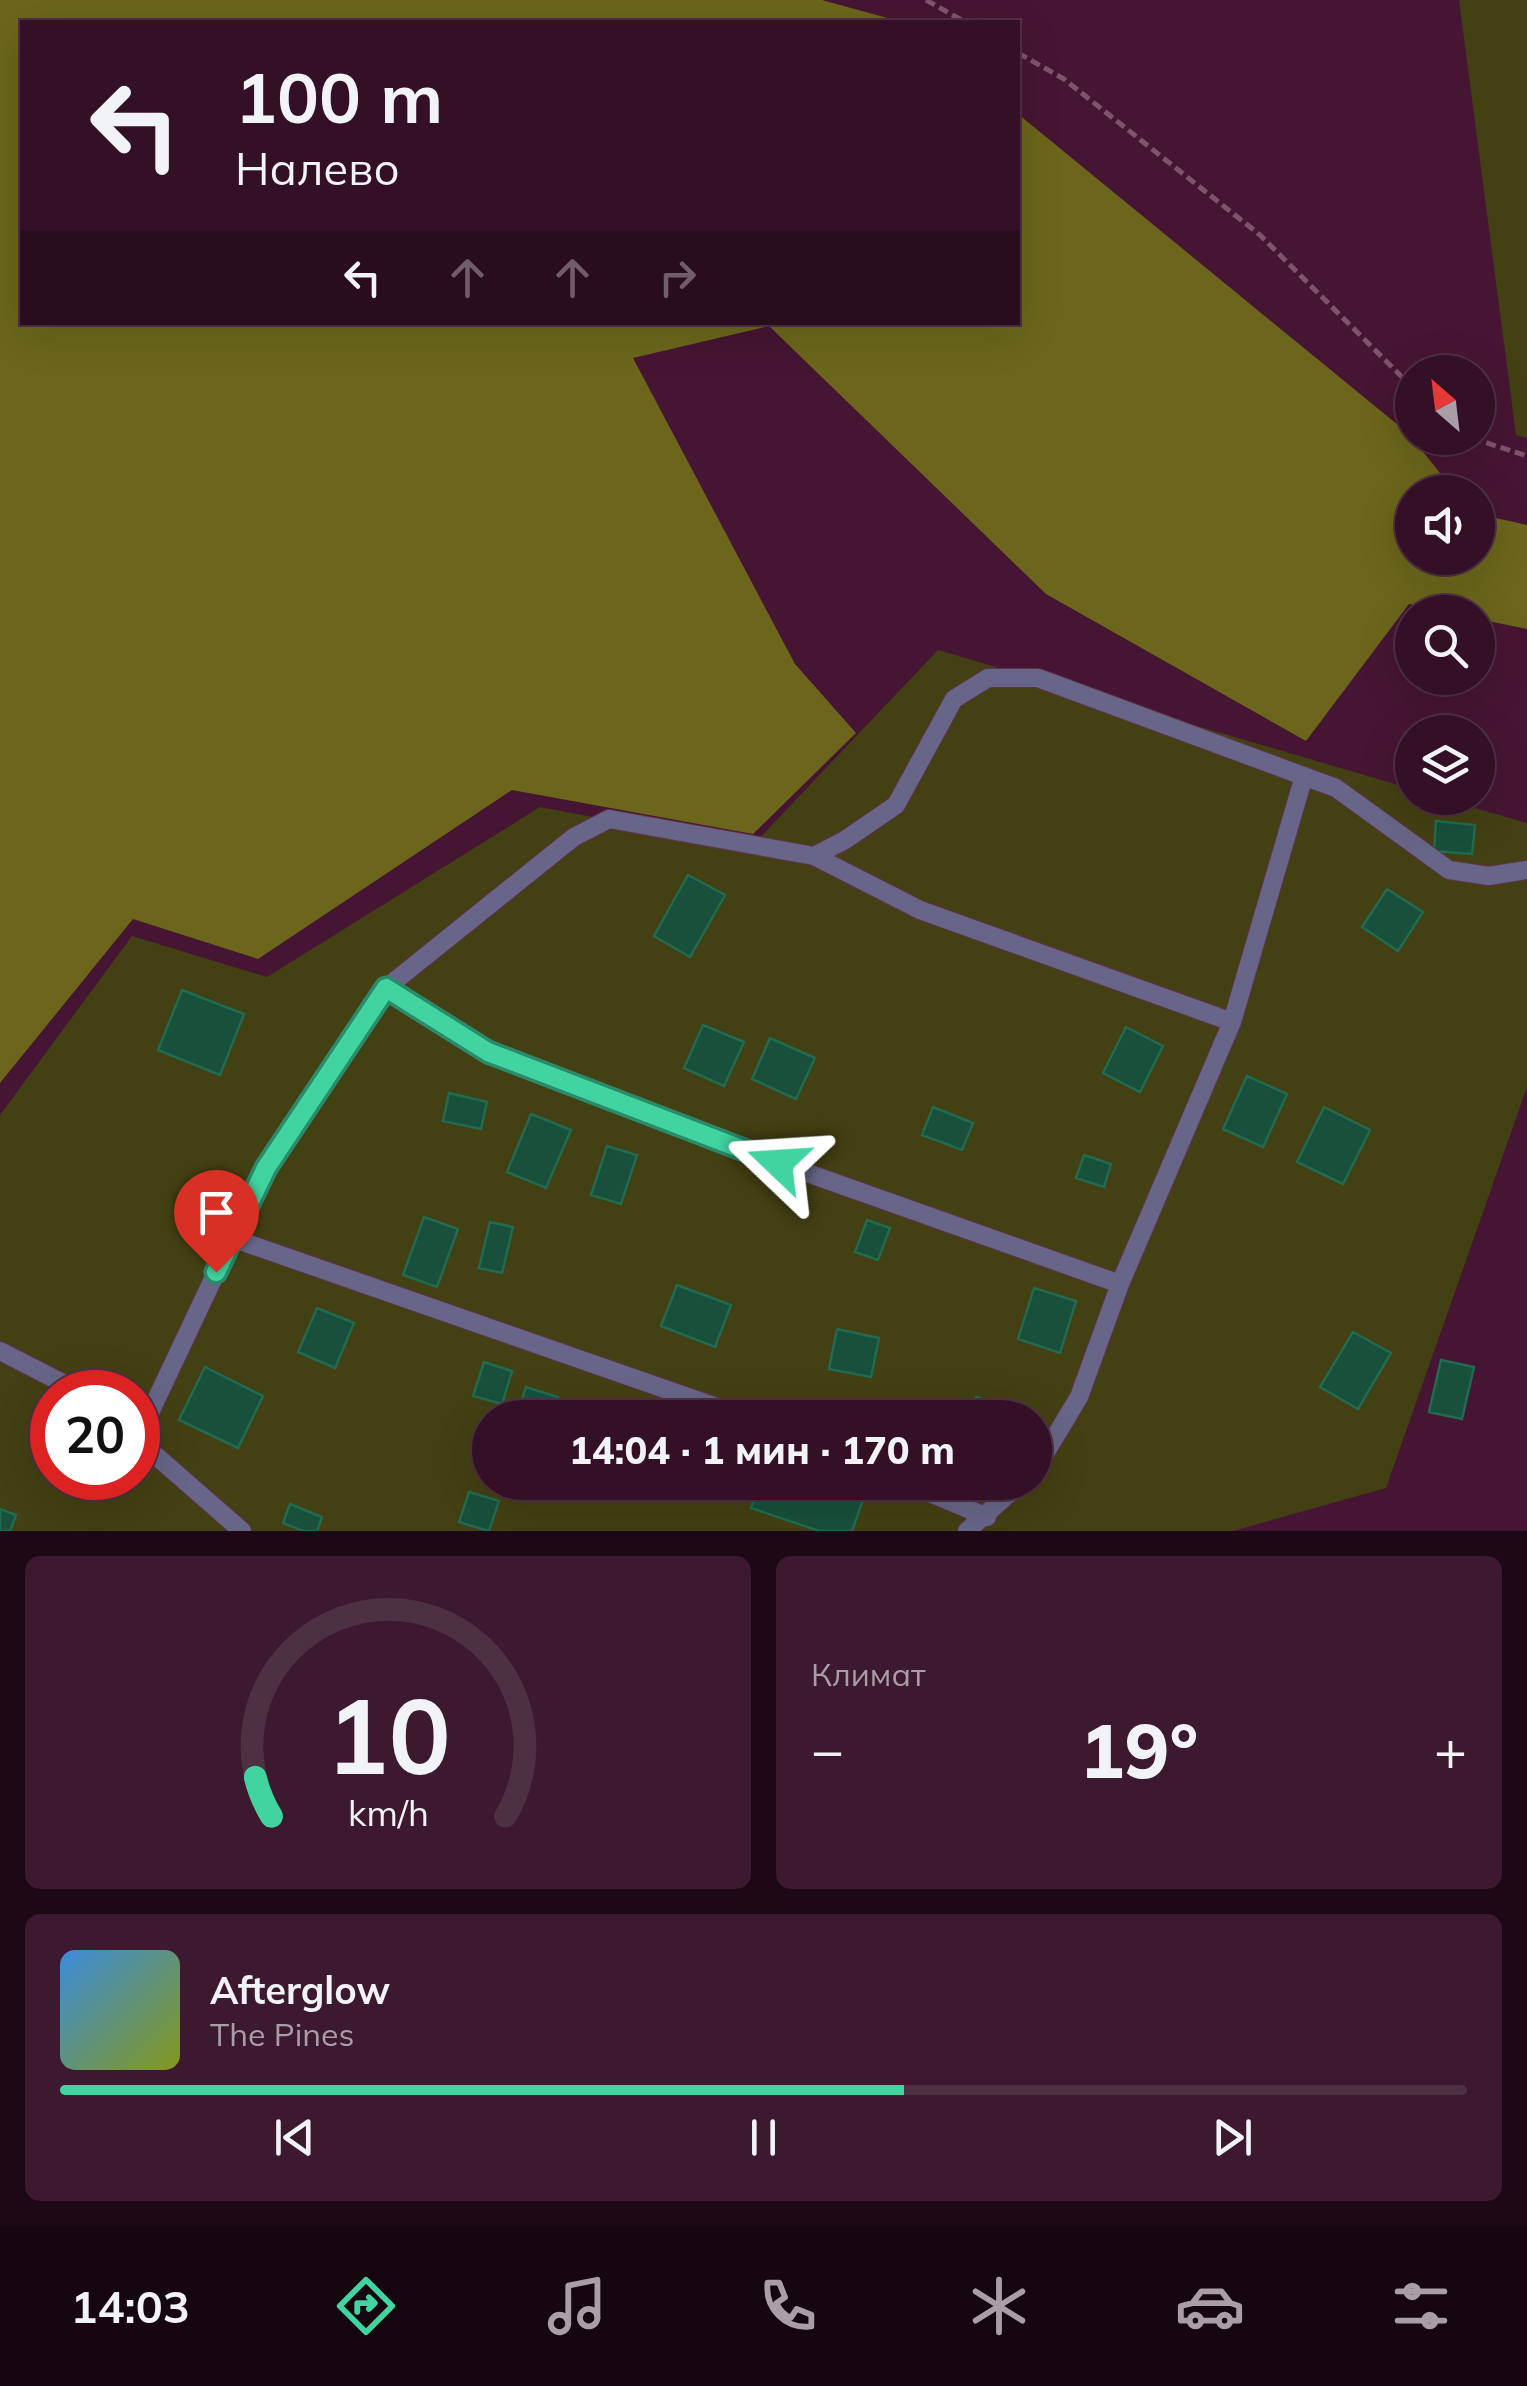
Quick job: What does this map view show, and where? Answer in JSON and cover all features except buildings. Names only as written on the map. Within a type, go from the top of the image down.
[{"type":"lane","points":[[814,856],[896,806],[954,699],[988,678],[1038,678],[1336,788],[1449,870],[1489,876],[1527,870]]},
{"type":"lane","points":[[1052,1442],[1079,1397],[1120,1284],[1232,1022],[1304,776]]},
{"type":"lane","points":[[160,1392],[266,1168],[386,988],[574,837],[608,819],[814,856],[920,910],[1232,1022]]},
{"type":"lane","points":[[386,988],[488,1052],[675,1126],[1120,1284]]},
{"type":"lane","points":[[232,1238],[696,1400]]},
{"type":"lane","points":[[0,1351],[37,1370]]},
{"type":"lane","points":[[160,1458],[242,1531]]},
{"type":"lane","points":[[947,1500],[987,1517]]},
{"type":"lane","points":[[968,1531],[1004,1500]]},
{"type":"path","points":[[926,0],[961,20]]},
{"type":"path","points":[[1020,53],[1064,80],[1260,235],[1395,370]]},
{"type":"path","points":[[1495,446],[1527,456]]},
{"type":"shaded area","points":[[0,0],[822,0],[895,20],[20,20],[20,325],[1020,325],[1020,116],[1395,423],[1395,455],[1426,455],[1442,475],[1395,475],[1395,575],[1495,575],[1495,518],[1527,525],[1527,629],[1495,622],[1495,595],[1395,595],[1395,623],[1306,741],[1046,594],[769,326],[633,358],[795,664],[856,733],[753,834],[512,790],[258,959],[133,919],[0,1083]]},
{"type":"shaded area","points":[[1459,0],[1527,0],[1527,438],[1516,435]]},
{"type":"shaded area","points":[[938,650],[1395,784],[1395,815],[1495,814],[1527,823],[1527,1087],[1386,1488],[1233,1531],[0,1531],[0,1115],[132,936],[267,977],[540,807],[751,847]]},
{"type":"route","points":[[216,1272],[266,1168],[386,988],[488,1052],[778,1163]]}]
